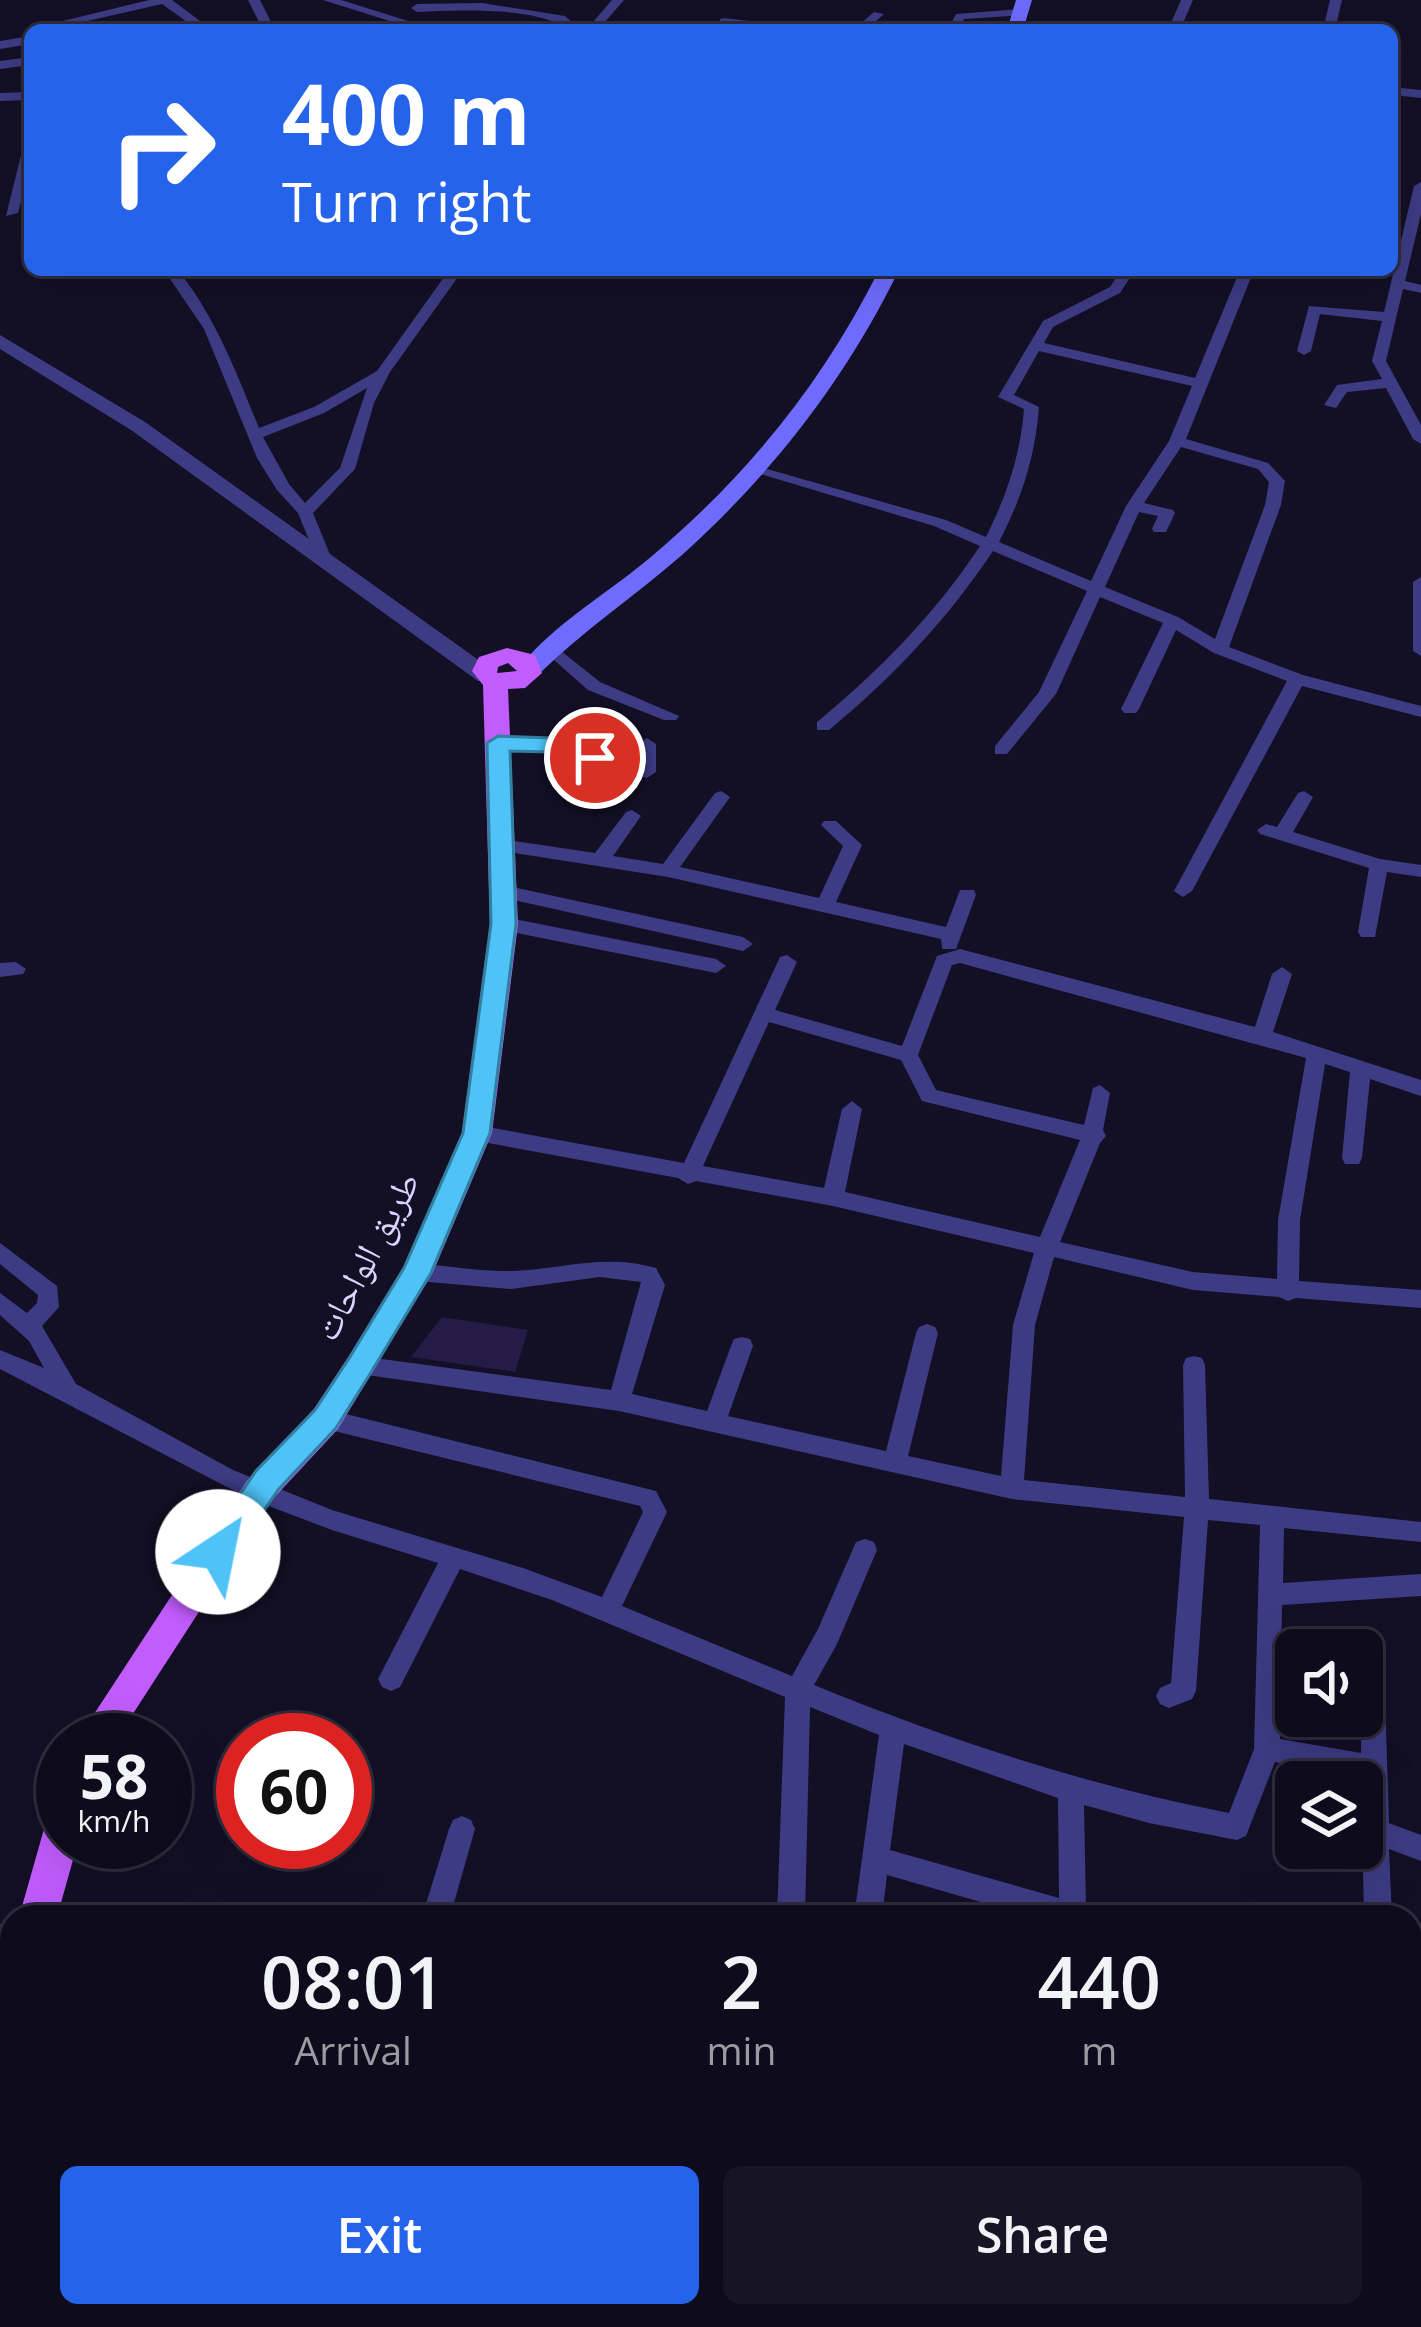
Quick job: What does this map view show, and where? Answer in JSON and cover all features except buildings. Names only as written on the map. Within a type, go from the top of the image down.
[{"type":"main road","points":[[498,740],[508,670],[564,636],[673,551],[755,470],[852,349],[883,276]]},
{"type":"main road","name":"طريق الواحات","points":[[113,1713],[258,1492],[326,1419],[360,1365],[417,1273],[477,1133],[503,924],[498,740]]},
{"type":"main road","points":[[41,1905],[52,1869]]},
{"type":"street","points":[[59,24],[102,6],[164,0],[198,24]]},
{"type":"street","points":[[329,0],[411,24]]},
{"type":"street","points":[[597,24],[618,0]]},
{"type":"street","points":[[67,21],[75,4]]},
{"type":"street","points":[[415,4],[482,6],[561,18],[568,24]]},
{"type":"street","points":[[866,24],[878,14]]},
{"type":"street","points":[[956,24],[959,16],[1020,14]]},
{"type":"street","points":[[724,22],[740,24]]},
{"type":"street","points":[[6,213],[24,161]]},
{"type":"street","points":[[0,168],[21,170]]},
{"type":"street","points":[[1398,263],[1421,186]]},
{"type":"street","points":[[176,276],[218,332],[280,487],[304,512],[323,556]]},
{"type":"street","points":[[304,512],[347,470],[367,403],[383,372],[452,276]]},
{"type":"street","points":[[823,726],[895,665],[933,622],[988,542],[1019,483],[1031,443],[1032,407],[1005,397],[1048,324],[1115,290],[1124,276]]},
{"type":"street","points":[[1001,750],[1047,694],[1134,506],[1177,441],[1245,276]]},
{"type":"street","points":[[1421,289],[1394,276],[1378,362],[1421,440]]},
{"type":"street","points":[[1304,351],[1315,303],[1387,317]]},
{"type":"street","points":[[0,341],[138,426],[435,637],[508,670]]},
{"type":"street","points":[[1036,346],[1202,384]]},
{"type":"street","points":[[256,435],[319,410],[383,372]]},
{"type":"street","points":[[1331,405],[1342,388],[1388,383]]},
{"type":"street","points":[[1401,400],[1421,406]]},
{"type":"street","points":[[1177,441],[1263,466],[1275,474],[1278,486],[1220,649]]},
{"type":"street","points":[[755,470],[898,508],[1172,621],[1220,649],[1297,679],[1421,712]]},
{"type":"street","points":[[1134,506],[1167,513],[1160,529]]},
{"type":"street","points":[[1421,585],[1421,651]]},
{"type":"street","points":[[1130,710],[1172,621]]},
{"type":"street","points":[[564,636],[594,686],[670,716]]},
{"type":"street","points":[[1184,891],[1297,679]]},
{"type":"street","points":[[498,740],[551,745],[647,772],[646,744]]},
{"type":"street","points":[[668,871],[721,797]]},
{"type":"street","points":[[1304,797],[1275,831],[1379,865],[1421,872]]},
{"type":"street","points":[[600,860],[632,816]]},
{"type":"street","points":[[826,903],[853,845],[830,825]]},
{"type":"street","points":[[501,845],[668,871],[826,903],[1421,1088]]},
{"type":"street","points":[[1368,932],[1379,865]]},
{"type":"street","points":[[503,891],[743,944]]},
{"type":"street","points":[[908,1055],[968,896]]},
{"type":"street","points":[[503,924],[716,966]]},
{"type":"street","points":[[688,1176],[787,962]]},
{"type":"street","points":[[1262,1036],[1282,974]]},
{"type":"street","points":[[761,1013],[908,1055],[929,1096],[1096,1136]]},
{"type":"street","points":[[1288,1292],[1289,1220],[1317,1054]]},
{"type":"street","points":[[1352,1158],[1361,1067]]},
{"type":"street","points":[[1012,1489],[1028,1305],[1045,1250],[1096,1136],[1100,1093]]},
{"type":"street","points":[[833,1198],[852,1108]]},
{"type":"street","points":[[477,1133],[688,1176],[833,1198],[1193,1281],[1421,1300]]},
{"type":"street","points":[[0,1252],[49,1292],[48,1307],[29,1324]]},
{"type":"street","points":[[417,1273],[511,1280],[600,1268],[648,1274],[653,1285],[619,1401]]},
{"type":"street","points":[[0,1302],[29,1324],[64,1386]]},
{"type":"street","points":[[895,1461],[926,1333]]},
{"type":"street","points":[[716,1420],[742,1346]]},
{"type":"street","points":[[0,1359],[64,1386],[258,1492],[607,1612],[893,1727],[1071,1790],[1164,1816],[1237,1827],[1267,1749],[1272,1518]]},
{"type":"street","points":[[360,1365],[619,1401],[1012,1489],[1197,1504],[1272,1518],[1421,1532]]},
{"type":"street","points":[[1169,1696],[1183,1691],[1186,1676],[1197,1504],[1194,1365]]},
{"type":"street","points":[[326,1419],[648,1498],[655,1512],[607,1612]]},
{"type":"street","points":[[790,1905],[798,1689],[828,1636],[865,1550]]},
{"type":"street","points":[[391,1679],[454,1556]]},
{"type":"street","points":[[1272,1595],[1421,1585]]},
{"type":"street","points":[[870,1905],[893,1727]]},
{"type":"street","points":[[1267,1749],[1337,1761]]},
{"type":"street","points":[[1071,1790],[1076,1905]]},
{"type":"street","points":[[440,1905],[462,1829]]},
{"type":"street","points":[[1383,1835],[1421,1848]]},
{"type":"street","points":[[876,1859],[1037,1905]]},
{"type":"street","points":[[1375,1869],[1377,1905]]},
{"type":"route","points":[[218,1552],[267,1480],[326,1419],[417,1273],[477,1133],[494,1034],[503,924],[498,743],[551,745],[595,758]]}]
